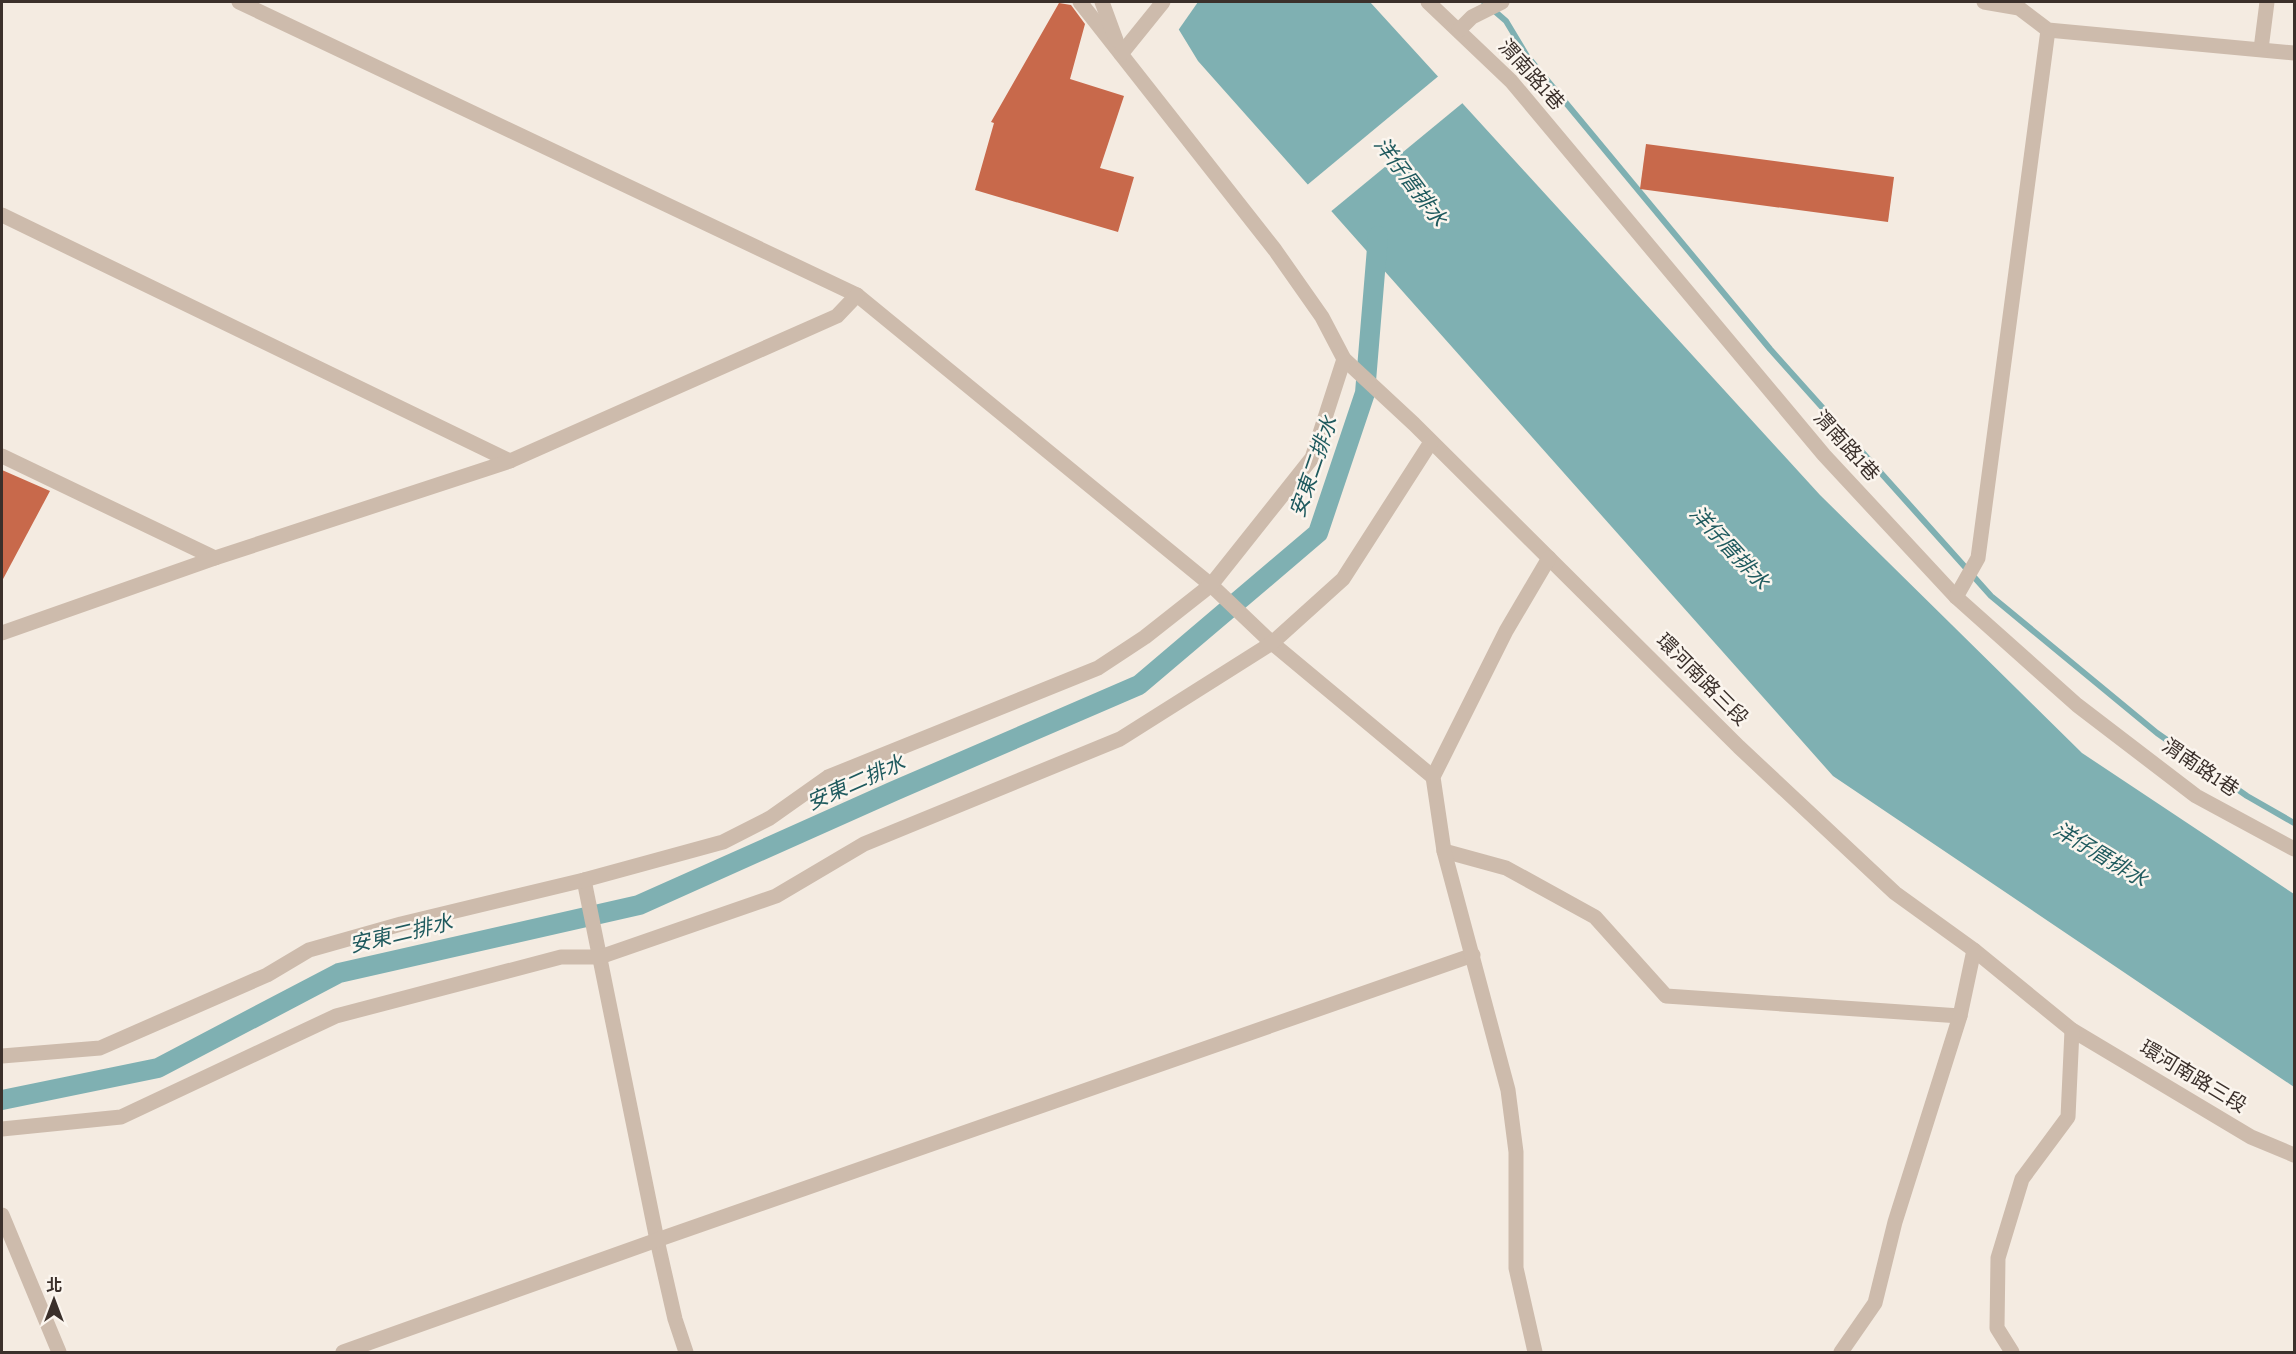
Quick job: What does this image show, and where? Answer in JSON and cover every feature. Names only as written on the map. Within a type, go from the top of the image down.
[{"type":"street","points":[[239,2],[857,295],[1216,590],[1272,643],[1433,777]]},
{"type":"street","points":[[2,1056],[100,1048],[267,975],[309,950],[401,924],[584,880],[723,842],[770,818],[828,777],[1098,668],[1216,590],[1312,458],[1344,359],[1322,316],[1275,250],[1080,2]]},
{"type":"street","points":[[1102,2],[1121,54]]},
{"type":"street","points":[[1121,54],[1163,2]]},
{"type":"street","name":"渭南路1巷","points":[[1428,2],[1511,81],[1824,455],[1956,597],[2077,705],[2196,796],[2295,849]]},
{"type":"street","points":[[1459,30],[1472,18],[1502,2]]},
{"type":"street","points":[[1984,2],[2019,8],[2048,30],[2295,53]]},
{"type":"street","points":[[2261,50],[2267,2]]},
{"type":"street","points":[[1956,597],[1978,558],[2048,30]]},
{"type":"street","points":[[2,215],[510,461]]},
{"type":"street","points":[[2,633],[215,558],[510,461],[837,316],[857,295]]},
{"type":"street","name":"環河南路三段","points":[[1344,359],[1414,424],[1739,747],[1894,893],[1974,950],[2072,1030],[2251,1137],[2295,1155]]},
{"type":"street","points":[[2,1129],[121,1118],[336,1016],[561,957],[599,952],[776,896],[864,844],[1120,739],[1272,643],[1343,579],[1431,442]]},
{"type":"street","points":[[2,456],[215,558]]},
{"type":"street","points":[[1535,1353],[1516,1268],[1516,1152],[1508,1090],[1444,851],[1433,777],[1506,631],[1549,558]]},
{"type":"street","points":[[1444,851],[1506,868],[1595,917],[1666,996],[1960,1016]]},
{"type":"street","points":[[584,880],[657,1240],[675,1319],[686,1353]]},
{"type":"street","points":[[1841,1353],[1875,1302],[1895,1222],[1960,1016],[1974,950]]},
{"type":"street","points":[[344,1353],[657,1240],[1473,955]]},
{"type":"street","points":[[2012,1353],[1997,1328],[1998,1258],[2022,1179],[2068,1117],[2072,1030]]},
{"type":"street","points":[[2,1215],[59,1353]]},
{"type":"water","name":"洋仔厝排水","points":[[1162,2],[1370,2],[1820,495],[2082,753],[2294,894],[2294,1087],[1833,776],[1198,61]]},
{"type":"pier","points":[[1159,2],[1198,2],[1177,32]]},
{"type":"pier","points":[[1441,74],[1465,101],[1329,213],[1306,186]]},
{"type":"building","points":[[1059,3],[1071,5],[1085,24],[1070,79],[1124,96],[1100,168],[1134,177],[1118,232],[975,190],[994,123],[991,122]]},
{"type":"building","points":[[1646,144],[1894,177],[1888,222],[1640,189]]},
{"type":"building","points":[[2,470],[50,491],[2,581]]},
{"type":"waterway","points":[[1484,2],[1506,21],[1527,56],[1770,349],[1991,596],[2157,733],[2247,796],[2294,823]]},
{"type":"waterway","name":"安東二排水","points":[[2,1100],[158,1068],[339,973],[639,905],[1139,685],[1318,533],[1365,393],[1378,236]]}]
